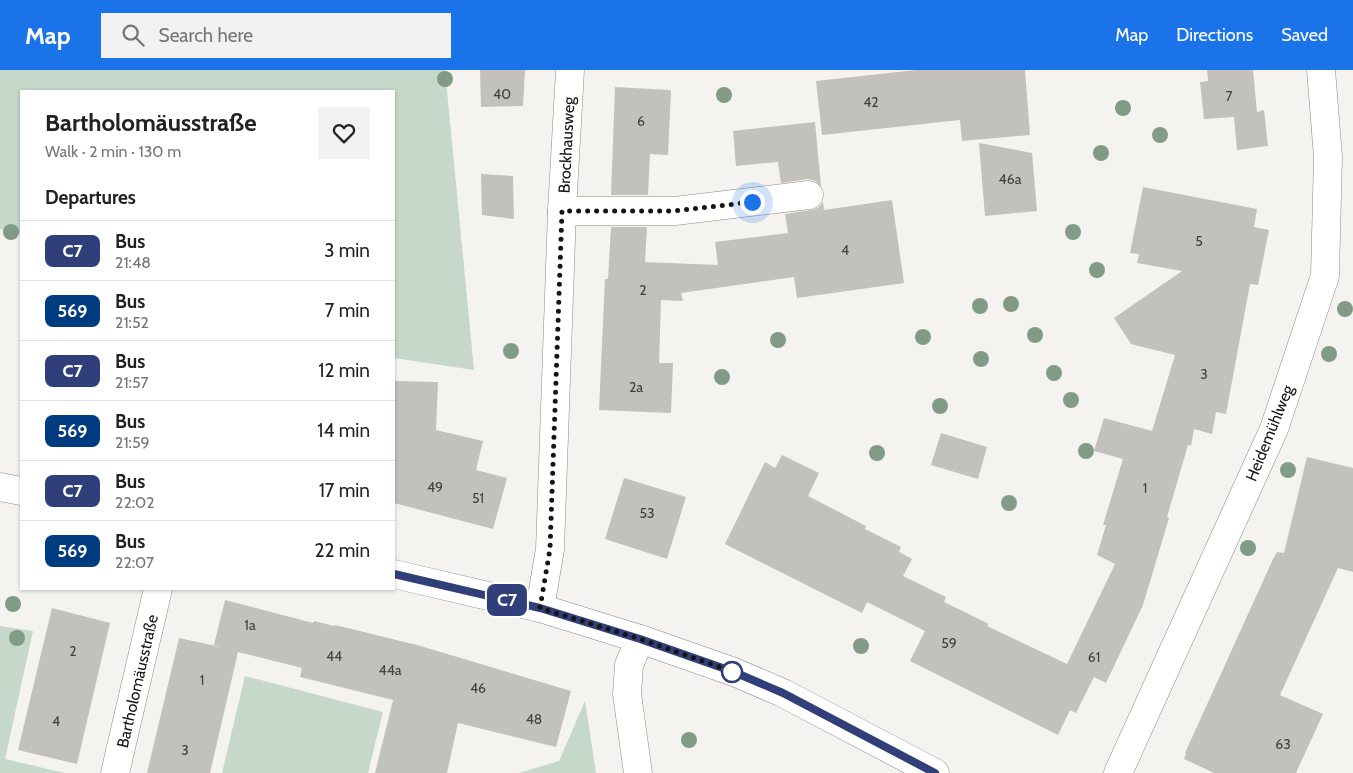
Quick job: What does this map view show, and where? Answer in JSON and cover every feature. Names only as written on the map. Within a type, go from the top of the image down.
[{"type":"street","name":"Brockhausweg","points":[[540,608],[550,549],[562,211],[570,70]]},
{"type":"street","name":"Heidemühlweg","points":[[1118,773],[1274,429],[1325,276],[1328,157],[1320,70]]},
{"type":"street","points":[[562,211],[674,211],[810,195]]},
{"type":"street","points":[[0,487],[20,491]]},
{"type":"street","points":[[395,574],[540,608],[640,639],[734,672],[783,693],[935,773]]},
{"type":"street","name":"Bartholomäusstraße","points":[[115,773],[158,590]]},
{"type":"street","points":[[638,773],[627,694],[629,665],[640,639]]},
{"type":"green space","points":[[0,70],[445,70],[474,370],[395,358],[395,90],[20,90],[20,234],[0,229]]},
{"type":"green space","points":[[0,626],[33,631],[5,759],[65,773],[0,773]]},
{"type":"green space","points":[[245,676],[383,712],[368,773],[222,773]]},
{"type":"green space","points":[[585,701],[596,773],[519,773],[559,761]]},
{"type":"building","points":[[480,70],[525,70],[523,106],[481,107]]},
{"type":"building","points":[[916,70],[1025,70],[1030,135],[962,141],[960,120],[822,135],[816,81]]},
{"type":"building","points":[[1207,70],[1253,70],[1257,112],[1264,110],[1268,146],[1237,150],[1234,117],[1204,119],[1200,82],[1208,81]]},
{"type":"building","points":[[615,87],[671,90],[668,155],[650,154],[648,195],[611,195]]},
{"type":"building","points":[[815,122],[821,186],[816,181],[808,179],[781,183],[778,162],[736,166],[733,131]]},
{"type":"building","points":[[979,143],[1032,153],[1037,211],[985,216]]},
{"type":"building","points":[[481,174],[513,176],[514,219],[482,215]]},
{"type":"building","points":[[1143,187],[1257,209],[1254,227],[1269,230],[1258,285],[1250,284],[1226,414],[1216,412],[1212,434],[1194,429],[1191,446],[1188,445],[1143,605],[1106,683],[1094,677],[1076,713],[1070,710],[1058,735],[910,661],[925,631],[867,602],[862,613],[725,544],[765,462],[775,468],[782,455],[819,473],[808,496],[866,526],[865,529],[901,547],[899,552],[912,559],[903,576],[946,597],[944,602],[989,624],[987,626],[1067,664],[1115,564],[1097,555],[1106,525],[1103,525],[1123,459],[1094,451],[1104,418],[1152,431],[1175,355],[1131,344],[1114,318],[1182,271],[1137,263],[1139,254],[1130,253]]},
{"type":"building","points":[[892,200],[904,283],[797,298],[794,277],[681,293],[683,301],[661,300],[659,363],[673,363],[671,413],[599,410],[605,279],[608,279],[611,227],[647,227],[645,262],[718,265],[715,242],[788,233],[785,214],[818,208],[823,202],[824,210]]},
{"type":"building","points":[[395,381],[438,382],[436,430],[483,441],[476,470],[507,478],[493,529],[395,503]]},
{"type":"building","points":[[941,433],[987,447],[978,479],[931,465]]},
{"type":"building","points":[[1307,457],[1353,468],[1353,572],[1338,568],[1280,695],[1323,714],[1296,773],[1214,773],[1184,759],[1185,753],[1273,559],[1277,552],[1284,553]]},
{"type":"building","points":[[624,478],[686,497],[667,559],[605,539]]},
{"type":"building","points":[[225,600],[313,623],[314,621],[335,625],[417,645],[571,691],[556,747],[458,723],[447,773],[375,773],[393,700],[300,677],[302,668],[238,652],[210,773],[147,773],[179,638],[221,647],[214,645]]},
{"type":"building","points":[[52,608],[110,623],[77,764],[18,750]]},
{"type":"bus line","name":"C7","points":[[395,574],[540,608],[640,639],[734,672],[783,693],[935,773]]},
{"type":"route","points":[[732,672],[734,672],[640,639],[540,608],[550,549],[562,211],[674,211],[752,202]]}]
